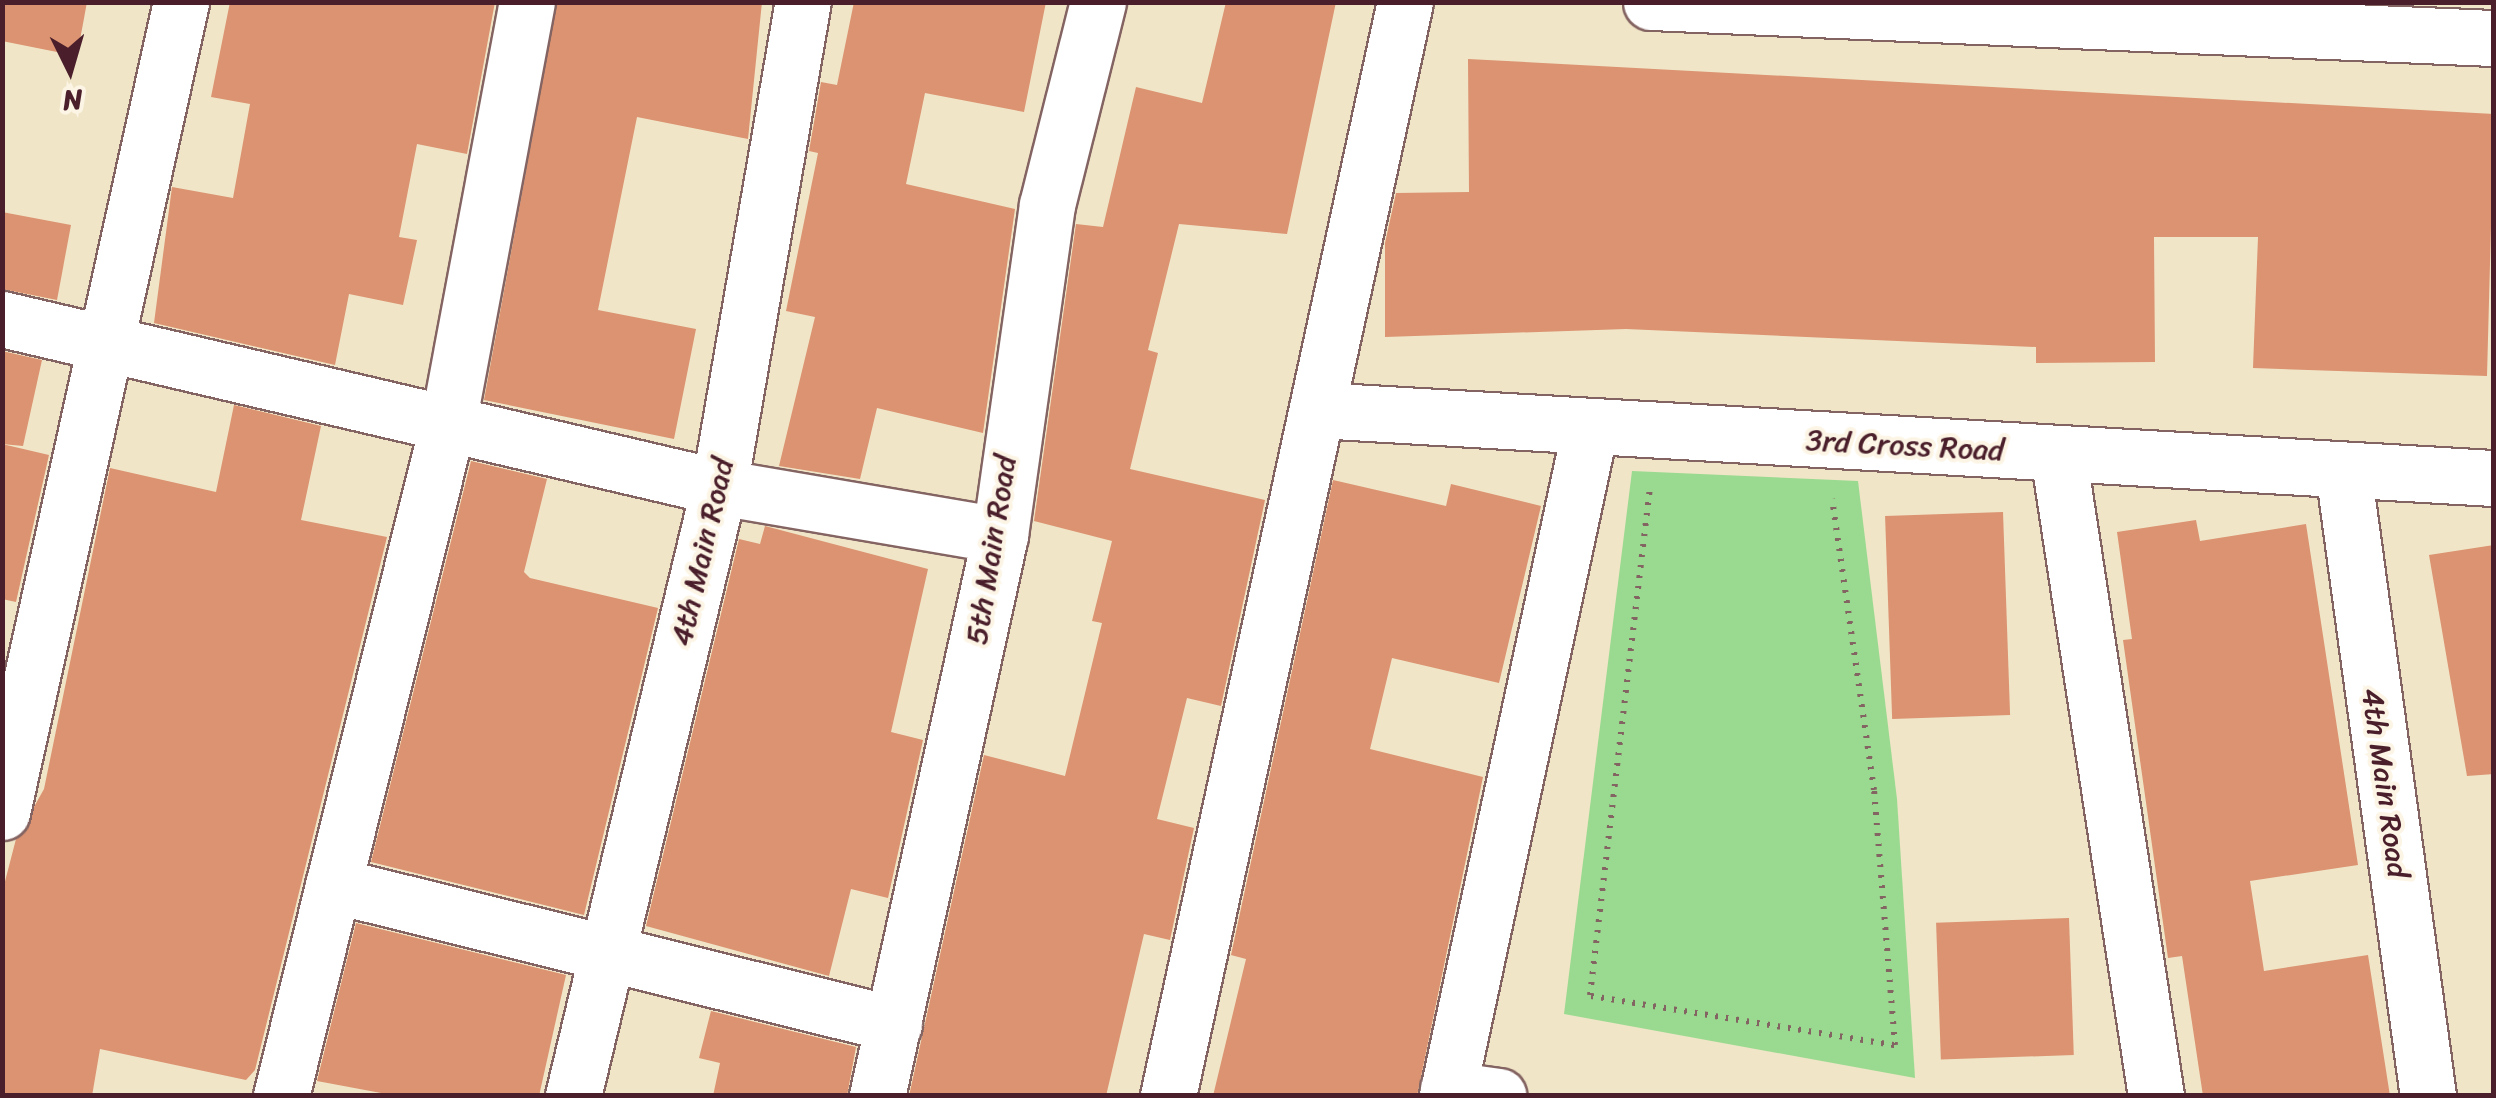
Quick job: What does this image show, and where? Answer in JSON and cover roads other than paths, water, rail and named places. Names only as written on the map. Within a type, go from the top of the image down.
[{"type":"street","points":[[2,812],[181,2]]},
{"type":"street","points":[[281,1096],[449,418],[527,2]]},
{"type":"street","name":"4th Main Road","points":[[572,1096],[719,487],[803,2]]},
{"type":"street","name":"5th Main Road","points":[[877,1096],[1000,535],[1047,205],[1098,2]]},
{"type":"street","points":[[1168,1096],[1406,2]]},
{"type":"street","points":[[1651,2],[2494,38]]},
{"type":"street","points":[[2,318],[449,418],[719,487],[1000,535]]},
{"type":"street","name":"3rd Cross Road","points":[[1317,410],[2494,478]]},
{"type":"street","points":[[1465,1093],[1590,428]]},
{"type":"street","points":[[2058,454],[2156,1096]]},
{"type":"street","name":"4th Main Road","points":[[2342,470],[2428,1096]]},
{"type":"street","points":[[332,885],[894,1024]]}]
